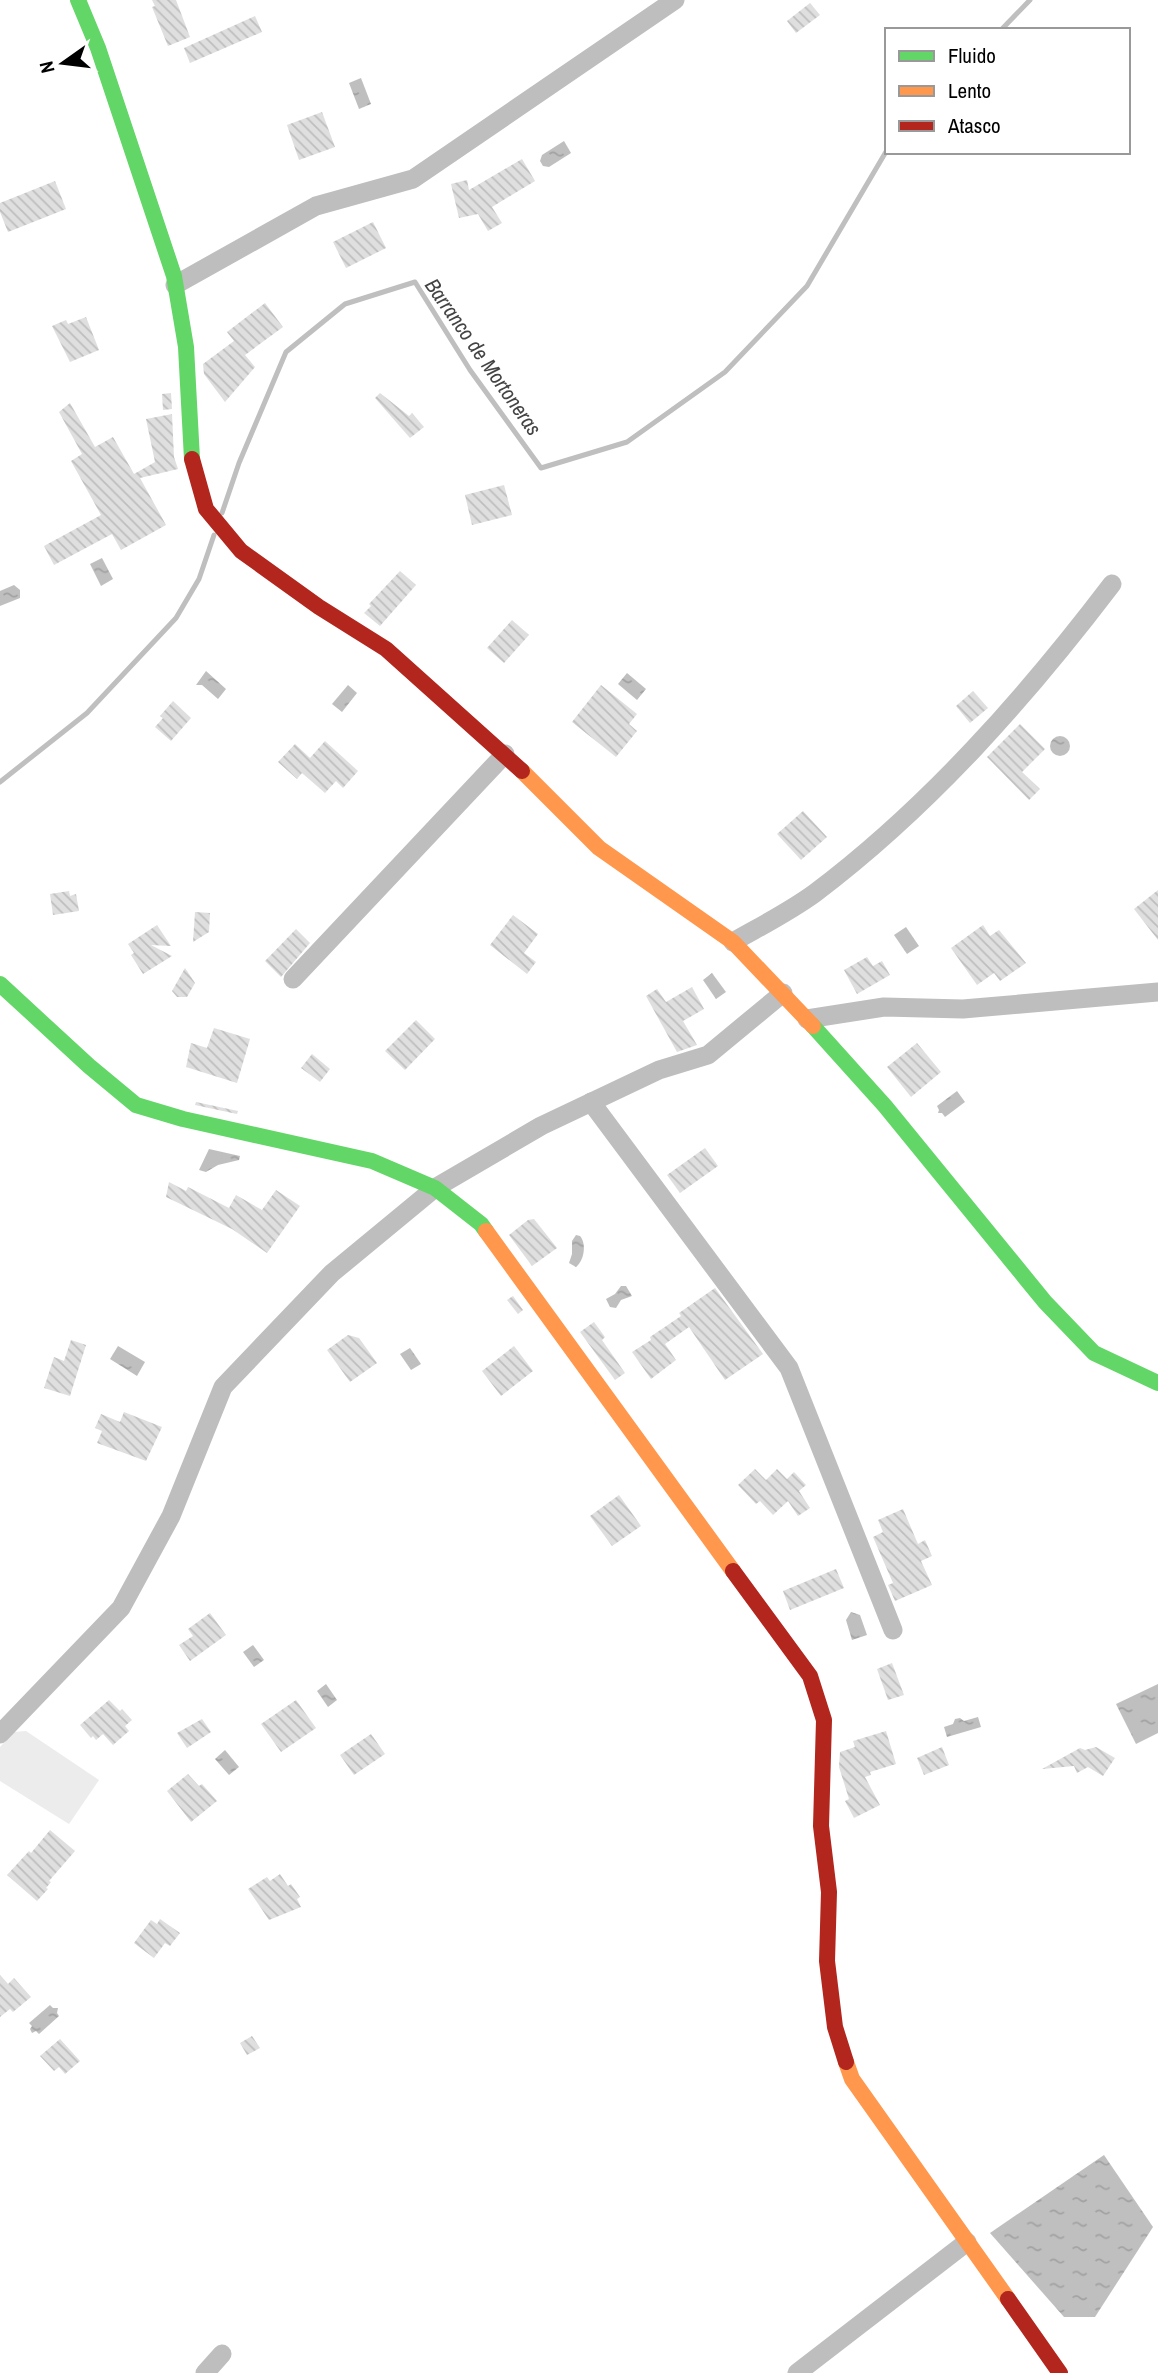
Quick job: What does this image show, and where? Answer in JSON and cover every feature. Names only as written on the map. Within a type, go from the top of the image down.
[{"type":"street","points":[[78,0],[99,48],[175,285],[186,347],[191,456],[205,509],[241,551],[319,607],[386,649],[505,754],[599,848],[733,942],[885,1106],[1045,1302],[1094,1353],[1158,1382]]},
{"type":"street","points":[[175,285],[316,206],[413,179],[675,0]]},
{"type":"street","points":[[733,942],[814,894],[943,781],[1040,676],[1112,584]]},
{"type":"street","points":[[293,979],[505,754]]},
{"type":"street","points":[[0,984],[89,1066],[136,1105],[183,1119],[372,1161],[435,1188],[481,1224],[489,1234],[810,1676],[824,1720],[821,1826],[829,1892],[827,1961],[835,2027],[852,2079],[1060,2373]]},
{"type":"street","points":[[807,1019],[884,1007],[963,1009],[1158,992]]},
{"type":"street","points":[[0,1734],[121,1608],[171,1516],[223,1387],[332,1273],[435,1188],[541,1126],[659,1070],[708,1055],[783,993]]},
{"type":"street","points":[[591,1102],[789,1368],[893,1630]]},
{"type":"street","points":[[797,2373],[967,2242]]},
{"type":"street","points":[[205,2373],[222,2354]]},
{"type":"shaded area","points":[[26,1731],[99,1780],[69,1824],[0,1781],[0,1747],[14,1732]]},
{"type":"water","points":[[361,78],[371,104],[359,109],[349,83]]},
{"type":"water","points":[[564,141],[571,153],[549,167],[543,166],[540,161],[542,155]]},
{"type":"water","points":[[102,558],[113,579],[101,586],[90,564]]},
{"type":"water","points":[[14,585],[20,590],[20,598],[0,606],[0,591]]},
{"type":"water","points":[[206,671],[226,689],[218,699],[202,685],[196,685]]},
{"type":"water","points":[[627,673],[646,689],[637,700],[618,684]]},
{"type":"water","points":[[348,685],[357,693],[342,712],[332,704]]},
{"type":"water","points":[[1060,736],[1067,739],[1070,746],[1067,753],[1060,756],[1053,753],[1050,746],[1053,739]]},
{"type":"water","points":[[906,927],[919,946],[907,954],[894,935]]},
{"type":"water","points":[[712,973],[726,992],[716,999],[703,980]]},
{"type":"water","points":[[957,1091],[965,1102],[945,1117],[938,1113],[937,1106]]},
{"type":"water","points":[[209,1149],[240,1156],[239,1160],[218,1165],[206,1172],[199,1170]]},
{"type":"water","points":[[576,1235],[582,1239],[584,1252],[576,1267],[569,1263],[572,1241]]},
{"type":"water","points":[[621,1286],[626,1286],[632,1296],[621,1300],[616,1308],[610,1307],[606,1299],[615,1294]]},
{"type":"water","points":[[118,1346],[145,1362],[137,1376],[110,1359]]},
{"type":"water","points":[[410,1348],[421,1364],[411,1370],[400,1354]]},
{"type":"water","points":[[851,1612],[860,1615],[867,1635],[852,1640],[846,1620]]},
{"type":"water","points":[[253,1645],[264,1660],[254,1667],[243,1652]]},
{"type":"water","points":[[326,1684],[337,1700],[328,1707],[317,1691]]},
{"type":"water","points":[[1158,1684],[1158,1733],[1136,1744],[1116,1704]]},
{"type":"water","points":[[978,1717],[981,1727],[947,1737],[944,1727],[953,1724],[955,1719],[964,1721]]},
{"type":"water","points":[[225,1750],[239,1767],[229,1775],[215,1759]]},
{"type":"water","points":[[50,2005],[58,2008],[59,2016],[39,2034],[36,2031],[32,2033],[29,2023]]},
{"type":"water","points":[[1104,2155],[1153,2227],[1095,2317],[1064,2317],[990,2233]]},
{"type":"building","points":[[152,0],[176,0],[190,37],[168,46],[152,7],[155,6]]},
{"type":"building","points":[[810,3],[820,15],[796,33],[787,21]]},
{"type":"building","points":[[255,16],[262,32],[190,63],[184,48]]},
{"type":"building","points":[[322,112],[335,147],[299,160],[287,125]]},
{"type":"building","points":[[522,159],[535,181],[492,207],[502,223],[488,231],[478,214],[459,218],[451,184],[467,180],[469,190]]},
{"type":"building","points":[[55,181],[66,209],[8,232],[0,212],[0,203]]},
{"type":"building","points":[[373,222],[386,248],[346,268],[333,242]]},
{"type":"building","points":[[265,303],[283,327],[245,355],[255,367],[225,402],[204,374],[203,364],[234,341],[227,332]]},
{"type":"building","points":[[86,317],[99,350],[70,362],[52,326],[66,320],[68,324]]},
{"type":"building","points":[[171,393],[172,409],[163,410],[162,394]]},
{"type":"building","points":[[380,393],[409,416],[412,413],[424,427],[410,438],[375,398]]},
{"type":"building","points":[[70,403],[95,447],[113,437],[134,474],[155,462],[146,419],[172,414],[174,457],[178,469],[140,478],[166,525],[121,550],[112,534],[54,565],[44,546],[101,515],[71,461],[82,454],[59,412]]},
{"type":"building","points":[[504,485],[512,515],[472,525],[465,495]]},
{"type":"building","points":[[400,571],[416,585],[380,626],[364,613]]},
{"type":"building","points":[[512,620],[529,635],[504,663],[487,648]]},
{"type":"building","points":[[601,685],[637,714],[629,724],[637,731],[616,757],[572,722]]},
{"type":"building","points":[[973,691],[988,708],[970,723],[956,706]]},
{"type":"building","points":[[173,701],[191,718],[171,741],[155,727],[163,718],[160,716]]},
{"type":"building","points":[[1020,724],[1045,749],[1022,772],[1040,789],[1029,800],[987,757]]},
{"type":"building","points":[[325,741],[358,771],[343,788],[336,781],[325,793],[302,773],[297,779],[278,762],[295,744],[310,758]]},
{"type":"building","points":[[803,811],[827,837],[801,860],[777,834]]},
{"type":"building","points":[[1158,890],[1158,940],[1134,909]]},
{"type":"building","points":[[69,891],[70,896],[76,894],[79,911],[53,915],[50,894]]},
{"type":"building","points":[[195,912],[210,913],[209,932],[193,942]]},
{"type":"building","points":[[513,915],[538,934],[524,953],[536,962],[527,974],[490,945]]},
{"type":"building","points":[[157,925],[171,946],[151,945],[172,956],[143,974],[131,955],[134,953],[128,944]]},
{"type":"building","points":[[983,925],[990,936],[999,930],[1026,963],[1000,981],[994,973],[977,985],[951,948]]},
{"type":"building","points":[[296,929],[310,943],[281,977],[265,961]]},
{"type":"building","points":[[867,957],[873,966],[882,961],[890,975],[857,994],[844,970]]},
{"type":"building","points":[[185,968],[195,983],[187,997],[177,997],[172,991]]},
{"type":"building","points":[[692,987],[704,1009],[683,1021],[697,1045],[677,1052],[646,996],[657,989],[666,1002]]},
{"type":"building","points":[[416,1020],[435,1039],[405,1070],[385,1051]]},
{"type":"building","points":[[214,1028],[250,1039],[237,1083],[186,1067],[191,1043],[207,1048]]},
{"type":"building","points":[[917,1043],[941,1072],[911,1097],[887,1067]]},
{"type":"building","points":[[312,1054],[330,1069],[320,1082],[301,1068]]},
{"type":"building","points":[[196,1102],[238,1111],[237,1114],[195,1105]]},
{"type":"building","points":[[705,1148],[718,1166],[680,1193],[667,1175]]},
{"type":"building","points":[[169,1182],[186,1191],[188,1187],[229,1208],[236,1195],[262,1210],[276,1190],[300,1206],[267,1253],[232,1229],[166,1197]]},
{"type":"building","points":[[534,1219],[557,1248],[532,1266],[509,1235],[528,1220]]},
{"type":"building","points":[[715,1288],[763,1354],[725,1380],[689,1327],[665,1344],[676,1360],[651,1379],[632,1352],[681,1316],[679,1313]]},
{"type":"building","points":[[513,1296],[523,1310],[518,1314],[507,1300]]},
{"type":"building","points":[[594,1322],[605,1337],[602,1340],[625,1373],[615,1380],[580,1332]]},
{"type":"building","points":[[348,1335],[359,1338],[377,1363],[350,1382],[327,1350]]},
{"type":"building","points":[[71,1340],[86,1345],[70,1396],[44,1388],[54,1357],[64,1361]]},
{"type":"building","points":[[514,1346],[533,1371],[501,1396],[482,1371]]},
{"type":"building","points":[[124,1412],[162,1427],[146,1461],[97,1443],[102,1431],[95,1428],[101,1414],[120,1422]]},
{"type":"building","points":[[755,1469],[766,1480],[777,1469],[787,1479],[794,1472],[806,1485],[799,1491],[810,1508],[798,1516],[788,1501],[773,1515],[760,1501],[756,1504],[738,1485]]},
{"type":"building","points":[[619,1495],[641,1526],[612,1546],[590,1516]]},
{"type":"building","points":[[903,1509],[918,1544],[925,1540],[932,1556],[921,1561],[932,1585],[895,1601],[888,1585],[893,1583],[873,1537],[883,1532],[878,1520]]},
{"type":"building","points":[[836,1569],[844,1588],[790,1610],[783,1591]]},
{"type":"building","points":[[210,1613],[226,1635],[190,1661],[179,1645],[193,1636],[188,1629]]},
{"type":"building","points":[[892,1663],[904,1695],[888,1700],[877,1669]]},
{"type":"building","points":[[109,1700],[132,1720],[125,1726],[129,1731],[113,1745],[103,1734],[96,1740],[93,1736],[91,1738],[80,1725]]},
{"type":"building","points":[[296,1700],[316,1728],[281,1752],[261,1724]]},
{"type":"building","points":[[202,1719],[211,1732],[187,1748],[177,1733]]},
{"type":"building","points":[[886,1731],[896,1764],[870,1772],[871,1775],[865,1777],[880,1805],[854,1818],[845,1801],[849,1799],[839,1767],[840,1752],[855,1747],[853,1741]]},
{"type":"building","points":[[371,1734],[385,1754],[354,1775],[340,1755]]},
{"type":"building","points":[[942,1747],[949,1765],[924,1775],[917,1758]]},
{"type":"building","points":[[1096,1747],[1115,1758],[1103,1776],[1088,1767],[1077,1773],[1074,1766],[1042,1769],[1080,1748],[1085,1750]]},
{"type":"building","points":[[188,1774],[199,1786],[202,1784],[217,1801],[191,1822],[167,1791]]},
{"type":"building","points":[[50,1830],[75,1851],[49,1881],[51,1882],[46,1888],[48,1889],[37,1901],[7,1875],[29,1851],[31,1853]]},
{"type":"building","points":[[280,1874],[300,1897],[297,1899],[301,1907],[269,1920],[248,1889],[267,1877],[270,1881]]},
{"type":"building","points":[[160,1919],[180,1933],[170,1946],[165,1943],[154,1958],[134,1943],[151,1920],[157,1924]]},
{"type":"building","points":[[0,1975],[8,1984],[14,1978],[31,1997],[13,2012],[10,2009],[0,2017]]},
{"type":"building","points":[[252,2036],[260,2048],[247,2055],[240,2043]]},
{"type":"building","points":[[60,2039],[80,2061],[65,2074],[59,2067],[54,2071],[40,2056]]},
{"type":"waterway","name":"Barranco de Mortoneras","points":[[1003,28],[1030,0]]},
{"type":"waterway","name":"Barranco de Mortoneras","points":[[222,513],[239,463],[286,352],[345,304],[415,282],[470,370],[541,468],[627,442],[725,372],[807,286],[885,153]]},
{"type":"waterway","name":"Barranco de Mortoneras","points":[[0,782],[87,713],[176,618],[199,579],[214,535]]},
{"type":"traffic: fast","points":[[78,0],[98,48],[174,276],[186,347],[192,459]]},
{"type":"traffic: fast","points":[[0,984],[89,1066],[136,1105],[183,1119],[372,1161],[435,1188],[481,1224],[486,1231]]},
{"type":"traffic: fast","points":[[813,1026],[885,1106],[1045,1302],[1094,1353],[1158,1383]]},
{"type":"traffic: slow","points":[[522,771],[599,848],[733,942],[813,1026]]},
{"type":"traffic: slow","points":[[486,1231],[733,1571]]},
{"type":"traffic: slow","points":[[846,2062],[852,2079],[1008,2299]]},
{"type":"traffic: jam","points":[[192,459],[206,509],[241,551],[319,607],[386,649],[522,771]]},
{"type":"traffic: jam","points":[[733,1571],[810,1676],[824,1720],[821,1826],[829,1892],[827,1961],[835,2027],[846,2062]]},
{"type":"traffic: jam","points":[[1008,2299],[1060,2373]]}]
